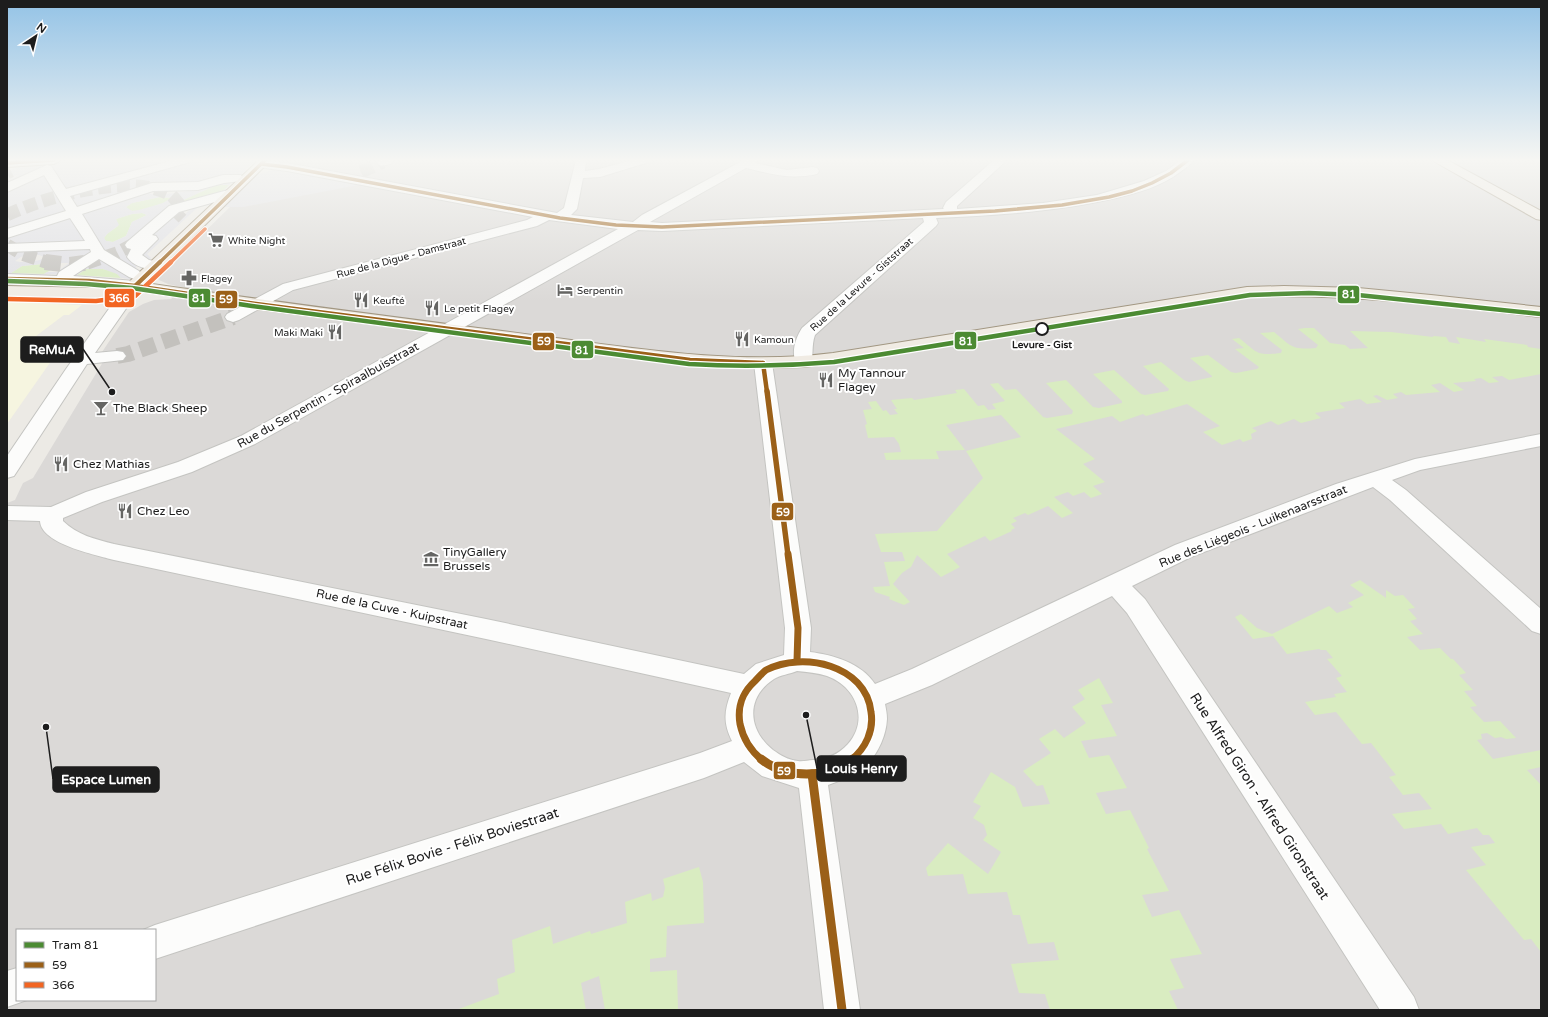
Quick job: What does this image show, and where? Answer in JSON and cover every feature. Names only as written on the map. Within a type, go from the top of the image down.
[{"type":"main road","points":[[134,283],[155,265],[214,207]]},
{"type":"main road","points":[[1525,207],[1541,216]]},
{"type":"main road","points":[[7,291],[96,293],[134,283],[256,304],[449,329],[690,360],[763,364],[804,362],[868,353],[1247,292],[1307,290],[1356,292],[1541,312]]},
{"type":"street","points":[[71,207],[97,249],[134,283]]},
{"type":"street","points":[[7,234],[91,207]]},
{"type":"street","points":[[132,245],[174,209],[178,207]]},
{"type":"street","points":[[507,207],[554,216],[634,227],[953,213],[1033,207]]},
{"type":"street","points":[[554,216],[570,207]]},
{"type":"street","name":"Rue du Serpentin - Spiraalbuisstraat","points":[[53,514],[94,498],[185,467],[248,440],[668,207]]},
{"type":"street","points":[[950,207],[953,213]]},
{"type":"street","name":"Rue de la Levure - Giststraat","points":[[804,362],[802,352],[804,338],[808,332],[931,223],[931,220],[927,214]]},
{"type":"street","name":"Rue de la Digue - Damstraat","points":[[233,317],[274,294],[296,285],[554,216]]},
{"type":"street","points":[[155,265],[145,264],[134,257],[135,252],[174,218]]},
{"type":"street","points":[[7,248],[97,249]]},
{"type":"street","points":[[64,275],[97,249]]},
{"type":"street","points":[[7,279],[134,283]]},
{"type":"street","points":[[7,471],[134,283]]},
{"type":"street","points":[[84,359],[117,356]]},
{"type":"street","points":[[763,364],[798,628],[798,661]]},
{"type":"street","name":"Rue des Liégeois - Luikenaarsstraat","points":[[869,698],[922,677],[1183,551],[1344,489],[1415,465],[1541,440]]},
{"type":"street","points":[[1376,478],[1398,495],[1541,624]]},
{"type":"street","points":[[7,513],[53,514]]},
{"type":"street","name":"Rue de la Cuve - Kuipstraat","points":[[53,514],[51,523],[63,535],[84,544],[114,552],[749,686]]},
{"type":"street","name":"Rue Alfred Giron - Alfred Gironstraat","points":[[1115,584],[1136,606],[1401,1010]]},
{"type":"street","points":[[798,661],[827,664],[840,670],[852,677],[869,698],[873,711],[873,724],[870,737],[863,749],[854,759],[841,768],[812,774],[792,773],[775,768],[760,759],[748,747],[740,732],[738,716],[740,700],[749,686],[758,676],[770,669],[783,664],[798,661]]},
{"type":"street","name":"Rue Félix Bovie - Félix Boviestraat","points":[[156,942],[704,765],[748,747]]},
{"type":"street","points":[[812,774],[842,1010]]},
{"type":"shaded area","points":[[7,207],[127,207],[132,211],[148,207],[178,207],[171,217],[181,217],[190,210],[198,207],[147,254],[151,258],[148,261],[127,257],[136,266],[137,272],[129,279],[121,278],[117,274],[103,269],[86,269],[77,275],[44,274],[47,272],[57,272],[69,263],[22,266],[11,273],[7,273]],"holes":[[[142,213],[147,215],[132,222],[126,236],[113,242],[106,241],[104,238],[107,234],[119,225],[116,219],[132,214]],[[28,255],[39,255],[45,257],[40,260],[30,262],[15,261]]]},
{"type":"shaded area","points":[[230,207],[1541,207],[1541,1010],[7,1010],[7,503],[15,500],[23,483],[33,478],[109,352],[102,352],[129,312],[154,300],[171,299],[185,288],[168,284],[159,280],[156,276],[158,271],[174,255],[181,255]]},
{"type":"shaded area","points":[[7,302],[82,305],[69,315],[64,315],[36,336],[71,337],[46,356],[54,357],[7,424]]},
{"type":"green space","points":[[127,207],[151,207],[136,211]]},
{"type":"green space","points":[[142,213],[147,215],[132,222],[126,236],[113,242],[106,241],[104,238],[107,234],[118,226],[116,219],[132,214]]},
{"type":"green space","points":[[52,263],[57,266],[44,274],[11,273],[22,266]]},
{"type":"green space","points":[[86,269],[110,270],[121,278],[77,275]]},
{"type":"green space","points":[[1314,328],[1330,343],[1345,345],[1350,349],[1368,348],[1350,331],[1391,332],[1446,337],[1449,342],[1460,344],[1456,337],[1486,342],[1484,339],[1527,345],[1528,347],[1541,349],[1541,374],[1509,380],[1502,376],[1492,377],[1499,382],[1489,383],[1481,378],[1474,379],[1476,381],[1453,383],[1464,390],[1454,392],[1440,383],[1431,385],[1440,392],[1406,395],[1401,392],[1393,394],[1398,398],[1387,400],[1377,395],[1373,396],[1382,402],[1367,404],[1360,399],[1339,403],[1345,408],[1315,413],[1321,418],[1301,423],[1294,419],[1278,425],[1271,421],[1252,428],[1257,431],[1251,434],[1252,439],[1243,442],[1240,439],[1222,445],[1203,432],[1220,426],[1187,404],[1146,416],[1143,414],[1120,422],[1112,416],[1056,429],[1095,459],[1083,464],[1105,482],[1093,486],[1102,494],[1091,498],[1084,492],[1073,496],[1068,492],[1054,497],[1073,513],[1062,518],[1048,506],[1028,515],[1025,513],[1013,518],[1017,521],[1011,524],[1015,528],[1011,530],[1012,531],[990,541],[985,536],[947,554],[960,567],[941,577],[917,555],[911,567],[902,573],[893,584],[910,602],[904,605],[889,599],[890,597],[875,592],[873,587],[890,586],[884,562],[905,561],[902,552],[881,552],[875,534],[937,531],[983,478],[966,451],[1021,437],[1001,415],[946,425],[965,450],[936,451],[939,459],[886,460],[884,453],[901,452],[899,444],[894,437],[868,438],[865,425],[867,424],[863,410],[872,409],[868,402],[876,401],[883,411],[886,410],[890,415],[898,414],[894,409],[897,409],[891,400],[912,398],[914,400],[957,393],[955,390],[964,389],[978,406],[984,405],[988,410],[996,409],[992,404],[1005,401],[990,384],[998,383],[1005,390],[1016,389],[1043,417],[1047,418],[1072,414],[1073,411],[1046,383],[1066,380],[1093,407],[1099,408],[1122,403],[1122,401],[1093,374],[1114,370],[1141,394],[1145,395],[1168,391],[1169,389],[1143,366],[1161,362],[1184,380],[1189,382],[1212,377],[1190,358],[1208,355],[1231,372],[1236,373],[1257,369],[1259,367],[1235,349],[1244,348],[1232,339],[1239,338],[1254,350],[1262,354],[1281,353],[1282,350],[1260,333],[1274,332],[1289,344],[1297,348],[1316,348],[1318,345],[1298,329]]},
{"type":"green space","points":[[1360,580],[1386,598],[1386,590],[1395,596],[1403,595],[1415,608],[1408,609],[1417,619],[1410,621],[1423,634],[1407,637],[1420,650],[1440,648],[1451,659],[1453,659],[1466,673],[1459,675],[1473,690],[1464,691],[1477,706],[1470,707],[1484,722],[1500,721],[1516,738],[1495,738],[1487,733],[1481,734],[1482,739],[1477,740],[1493,759],[1541,750],[1541,767],[1527,770],[1541,785],[1541,952],[1531,939],[1524,940],[1466,870],[1486,865],[1471,847],[1495,843],[1489,835],[1483,835],[1477,828],[1448,834],[1441,824],[1404,829],[1392,814],[1432,809],[1419,793],[1403,795],[1389,777],[1396,775],[1371,743],[1362,744],[1336,712],[1315,715],[1305,702],[1336,697],[1334,694],[1347,692],[1336,678],[1342,676],[1327,659],[1333,658],[1326,650],[1319,649],[1287,654],[1273,636],[1253,639],[1235,617],[1241,614],[1257,628],[1272,634],[1329,606],[1337,613],[1353,607],[1348,603],[1364,595],[1350,585]]},
{"type":"green space","points":[[1099,678],[1113,703],[1101,705],[1117,736],[1081,741],[1089,758],[1109,755],[1127,788],[1096,793],[1106,814],[1130,810],[1149,848],[1147,849],[1169,891],[1142,895],[1152,917],[1179,910],[1202,954],[1170,959],[1184,988],[1169,991],[1178,1010],[1050,1010],[1045,994],[1019,993],[1011,964],[1059,960],[1054,942],[1028,944],[1020,915],[1013,915],[1007,892],[968,894],[963,874],[928,876],[926,868],[948,843],[988,874],[1001,852],[983,840],[987,835],[984,825],[973,818],[981,806],[973,802],[991,772],[1015,787],[1023,807],[1050,804],[1043,785],[1037,786],[1023,771],[1051,753],[1039,739],[1055,729],[1064,738],[1086,723],[1072,707],[1085,699],[1078,690]]},
{"type":"green space","points":[[699,867],[703,882],[704,923],[667,926],[666,957],[650,959],[650,972],[677,970],[678,1010],[605,1010],[599,976],[581,983],[586,1010],[456,1010],[499,994],[497,979],[515,972],[512,940],[550,926],[553,944],[590,931],[591,934],[627,923],[625,902],[651,893],[652,901],[663,897],[665,888],[663,879]]},
{"type":"tunnel","points":[[7,215],[25,207]]},
{"type":"tunnel","points":[[174,218],[183,209],[182,207]]},
{"type":"tunnel","points":[[7,245],[22,254],[47,262]]},
{"type":"tunnel","points":[[89,262],[117,253],[132,245]]},
{"type":"tunnel","points":[[47,262],[70,265],[89,262]]},
{"type":"tunnel","points":[[117,356],[128,354],[233,317]]},
{"type":"tram line","name":"81","points":[[7,281],[86,284],[132,288],[252,306],[689,364],[726,366],[780,366],[834,362],[1250,295],[1309,293],[1358,295],[1541,314]]},
{"type":"transit line","name":"59","points":[[135,286],[216,207]]},
{"type":"transit line","name":"59","points":[[504,207],[560,218],[616,225],[662,227],[995,211],[1034,207]]},
{"type":"transit line","name":"366","points":[[7,299],[96,301],[135,296],[205,229]]},
{"type":"transit line","name":"59","points":[[7,279],[89,281],[135,286],[256,304],[690,360],[763,363]]},
{"type":"transit line","name":"59","points":[[763,363],[798,628],[797,661]]},
{"type":"transit line","name":"59","points":[[797,661],[830,666],[841,670],[852,677],[861,686],[871,706],[871,730],[867,741],[855,757],[839,767],[827,771],[804,773],[794,773],[778,769],[766,763],[759,757],[753,751],[744,735],[739,718],[739,708],[742,697],[748,687],[765,671],[776,666],[797,661]]},
{"type":"transit line","name":"59","points":[[812,774],[842,1010]]},
{"type":"place","name":"White Night","points":[[216,240]]},
{"type":"place","name":"Flagey","points":[[189,278]]},
{"type":"place","name":"Serpentin","points":[[565,290]]},
{"type":"place","name":"Keufté","points":[[361,300]]},
{"type":"place","name":"Le petit Flagey","points":[[432,308]]},
{"type":"place","name":"Levure - Gist","points":[[1042,329]]},
{"type":"place","name":"Maki Maki","points":[[335,332]]},
{"type":"place","name":"Kamoun","points":[[742,339]]},
{"type":"place","name":"My Tannour Flagey","points":[[826,380]]},
{"type":"place","name":"ReMuA","points":[[112,392]]},
{"type":"place","name":"The Black Sheep","points":[[101,408]]},
{"type":"place","name":"Chez Mathias","points":[[61,464]]},
{"type":"place","name":"Chez Leo","points":[[125,511]]},
{"type":"place","name":"TinyGallery Brussels","points":[[431,559]]},
{"type":"place","name":"Louis Henry","points":[[806,715]]},
{"type":"place","name":"Espace Lumen","points":[[46,727]]}]
